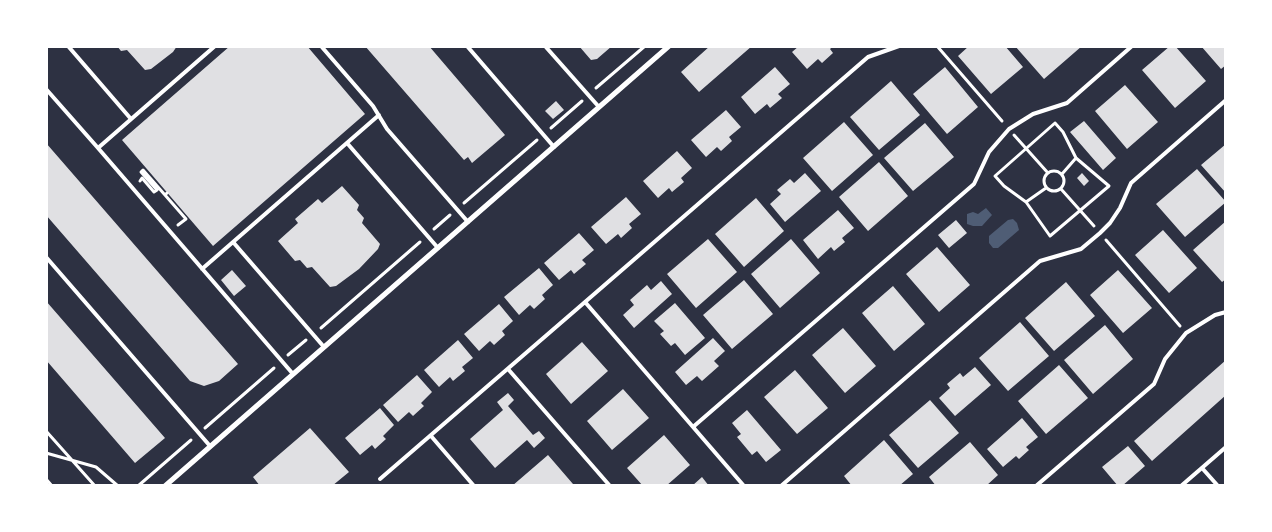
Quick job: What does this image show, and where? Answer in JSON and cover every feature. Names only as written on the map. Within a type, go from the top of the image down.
[{"type":"street","points":[[165,486],[669,46]]},
{"type":"lane","points":[[68,46],[131,119]]},
{"type":"lane","points":[[98,148],[215,46]]},
{"type":"lane","points":[[321,46],[388,129],[468,222]]},
{"type":"lane","points":[[466,46],[554,147]]},
{"type":"lane","points":[[545,46],[599,107]]},
{"type":"lane","points":[[380,479],[868,57],[899,46]]},
{"type":"lane","points":[[693,427],[974,184],[989,152],[1009,129],[1033,114],[1067,103],[1132,46]]},
{"type":"lane","points":[[46,89],[293,374]]},
{"type":"lane","points":[[781,486],[1040,261],[1081,249],[1100,233],[1110,223],[1120,208],[1131,183],[1226,100]]},
{"type":"lane","points":[[202,269],[379,116]]},
{"type":"lane","points":[[347,143],[438,248]]},
{"type":"lane","points":[[233,242],[324,347]]},
{"type":"lane","points":[[46,257],[210,446]]},
{"type":"lane","points":[[585,302],[744,486]]},
{"type":"lane","points":[[1036,486],[1154,384],[1165,359],[1186,333],[1215,315],[1226,312]]},
{"type":"lane","points":[[508,368],[610,486]]},
{"type":"lane","points":[[430,436],[474,486]]},
{"type":"lane","points":[[1181,486],[1226,446]]},
{"type":"lane","points":[[1202,468],[1218,486]]},
{"type":"path","points":[[138,486],[645,46]]},
{"type":"path","points":[[937,46],[1048,173]]},
{"type":"path","points":[[1055,123],[1063,132],[1076,158],[1109,186],[1050,236],[1026,202],[1004,186],[995,176],[1026,149],[1055,123]]},
{"type":"path","points":[[1062,174],[1076,158]]},
{"type":"path","points":[[142,178],[154,192],[157,190],[141,172],[143,170],[186,218]]},
{"type":"path","points":[[1061,189],[1051,191],[1046,188],[1044,178],[1048,173],[1058,172],[1062,174]]},
{"type":"path","points":[[1061,189],[1064,179],[1062,174]]},
{"type":"path","points":[[1026,202],[1046,188]]},
{"type":"path","points":[[1061,189],[1186,333]]},
{"type":"path","points":[[46,431],[95,486]]},
{"type":"path","points":[[46,453],[96,467],[118,486]]},
{"type":"path","points":[[46,479],[52,486]]},
{"type":"water","points":[[986,208],[992,215],[982,226],[967,224],[967,214],[973,212],[978,214]]},
{"type":"water","points":[[1013,219],[1017,223],[1019,230],[998,248],[993,248],[989,243],[989,236],[1008,220]]},
{"type":"building","points":[[117,46],[177,46],[173,52],[151,69],[145,70],[127,50],[121,51]]},
{"type":"building","points":[[230,46],[307,46],[365,114],[213,246],[122,140]]},
{"type":"building","points":[[365,46],[429,46],[505,135],[472,163],[468,157],[464,160]]},
{"type":"building","points":[[579,46],[612,46],[597,59],[591,60]]},
{"type":"building","points":[[710,46],[752,46],[699,92],[681,72]]},
{"type":"building","points":[[799,46],[833,46],[830,49],[833,53],[822,63],[818,59],[807,69],[792,52]]},
{"type":"building","points":[[969,46],[1005,46],[1023,67],[991,94],[958,56]]},
{"type":"building","points":[[1015,46],[1082,46],[1044,79]]},
{"type":"building","points":[[1170,46],[1175,46],[1206,81],[1175,108],[1142,70]]},
{"type":"building","points":[[1201,46],[1226,46],[1226,65],[1221,69]]},
{"type":"building","points":[[775,67],[790,84],[778,94],[782,98],[770,108],[767,104],[755,114],[741,97]]},
{"type":"building","points":[[945,67],[978,107],[947,134],[913,94]]},
{"type":"building","points":[[891,81],[920,115],[879,150],[850,117]]},
{"type":"building","points":[[1125,85],[1158,122],[1127,149],[1095,111]]},
{"type":"building","points":[[556,101],[564,110],[553,119],[545,111]]},
{"type":"building","points":[[726,110],[741,127],[729,137],[732,141],[721,151],[717,147],[706,157],[691,140]]},
{"type":"building","points":[[1084,121],[1116,158],[1103,170],[1070,132]]},
{"type":"building","points":[[844,122],[873,155],[832,191],[803,158]]},
{"type":"building","points":[[925,123],[954,157],[913,191],[884,158]]},
{"type":"building","points":[[46,143],[238,364],[219,381],[204,386],[190,381],[46,215]]},
{"type":"building","points":[[1226,144],[1226,193],[1201,165]]},
{"type":"building","points":[[677,151],[692,168],[681,178],[684,182],[672,192],[669,188],[658,198],[643,181]]},
{"type":"building","points":[[879,162],[908,196],[868,231],[839,197]]},
{"type":"building","points":[[1197,169],[1226,202],[1185,237],[1156,204]]},
{"type":"building","points":[[805,173],[821,191],[785,222],[770,204],[781,194],[777,190],[790,179],[794,183]]},
{"type":"building","points":[[1082,173],[1089,181],[1084,186],[1077,178]]},
{"type":"building","points":[[342,186],[359,205],[357,210],[364,218],[362,223],[380,244],[378,249],[359,269],[336,286],[330,287],[312,267],[307,268],[300,260],[295,261],[278,241],[298,223],[295,219],[318,199],[322,203]]},
{"type":"building","points":[[626,197],[641,214],[629,224],[632,228],[621,238],[618,234],[606,244],[591,227]]},
{"type":"building","points":[[756,198],[784,231],[744,267],[715,234]]},
{"type":"building","points":[[838,210],[854,228],[842,238],[845,242],[834,251],[831,247],[818,259],[803,240]]},
{"type":"building","points":[[956,220],[967,233],[949,248],[938,235]]},
{"type":"building","points":[[1226,221],[1226,279],[1222,282],[1193,250]]},
{"type":"building","points":[[1163,230],[1197,268],[1169,293],[1135,255]]},
{"type":"building","points":[[579,233],[594,250],[582,260],[586,264],[574,274],[571,270],[559,280],[544,263]]},
{"type":"building","points":[[708,239],[737,272],[696,308],[667,274]]},
{"type":"building","points":[[791,239],[820,273],[780,308],[751,274]]},
{"type":"building","points":[[937,247],[970,285],[939,312],[906,274]]},
{"type":"building","points":[[539,268],[553,285],[542,295],[545,299],[534,309],[530,305],[519,315],[504,297]]},
{"type":"building","points":[[232,270],[246,286],[234,296],[221,280]]},
{"type":"building","points":[[1118,270],[1152,308],[1123,333],[1090,295]]},
{"type":"building","points":[[744,280],[773,314],[732,349],[703,315]]},
{"type":"building","points":[[661,281],[672,294],[634,328],[623,315],[634,305],[630,300],[647,285],[651,290]]},
{"type":"building","points":[[1066,282],[1095,316],[1054,351],[1025,318]]},
{"type":"building","points":[[893,286],[925,324],[894,351],[862,313]]},
{"type":"building","points":[[46,301],[165,438],[135,463],[46,360]]},
{"type":"building","points":[[675,303],[705,338],[685,355],[675,343],[671,346],[660,334],[664,331],[654,321]]},
{"type":"building","points":[[499,304],[513,321],[502,331],[505,335],[494,345],[490,341],[479,351],[464,334]]},
{"type":"building","points":[[1020,322],[1049,356],[1008,391],[979,358]]},
{"type":"building","points":[[1105,325],[1133,359],[1093,394],[1064,360]]},
{"type":"building","points":[[843,328],[876,366],[845,393],[812,355]]},
{"type":"building","points":[[713,338],[725,351],[714,361],[719,366],[702,381],[697,376],[686,385],[675,372]]},
{"type":"building","points":[[458,340],[473,358],[462,367],[465,371],[453,381],[450,377],[439,387],[424,370]]},
{"type":"building","points":[[582,342],[608,371],[571,404],[546,374]]},
{"type":"building","points":[[1226,360],[1226,395],[1152,461],[1134,441]]},
{"type":"building","points":[[1059,365],[1088,398],[1046,434],[1018,401]]},
{"type":"building","points":[[975,367],[991,385],[955,416],[939,398],[950,388],[947,384],[960,373],[963,377]]},
{"type":"building","points":[[795,370],[828,408],[797,434],[764,397]]},
{"type":"building","points":[[417,375],[432,392],[421,403],[424,406],[413,416],[409,412],[398,422],[383,405]]},
{"type":"building","points":[[623,389],[649,418],[612,450],[587,421]]},
{"type":"building","points":[[508,393],[514,400],[508,406],[533,435],[539,431],[545,438],[534,448],[527,440],[495,468],[470,439],[503,410],[497,402]]},
{"type":"building","points":[[930,400],[959,433],[918,468],[889,435]]},
{"type":"building","points":[[380,408],[394,425],[383,436],[386,439],[375,449],[372,445],[360,455],[345,438]]},
{"type":"building","points":[[747,410],[781,450],[766,462],[757,451],[752,455],[737,437],[741,434],[732,423]]},
{"type":"building","points":[[1022,418],[1038,437],[1026,447],[1029,450],[1019,459],[1016,456],[1003,467],[987,449]]},
{"type":"building","points":[[310,428],[349,472],[332,486],[260,486],[253,477]]},
{"type":"building","points":[[664,435],[690,465],[666,486],[643,486],[627,468]]},
{"type":"building","points":[[884,440],[913,474],[899,486],[852,486],[844,476]]},
{"type":"building","points":[[970,442],[998,475],[986,486],[936,486],[929,477]]},
{"type":"building","points":[[1128,446],[1145,466],[1122,486],[1118,486],[1102,467]]},
{"type":"building","points":[[548,455],[573,484],[512,486]]},
{"type":"building","points":[[702,477],[709,486],[692,486]]}]
